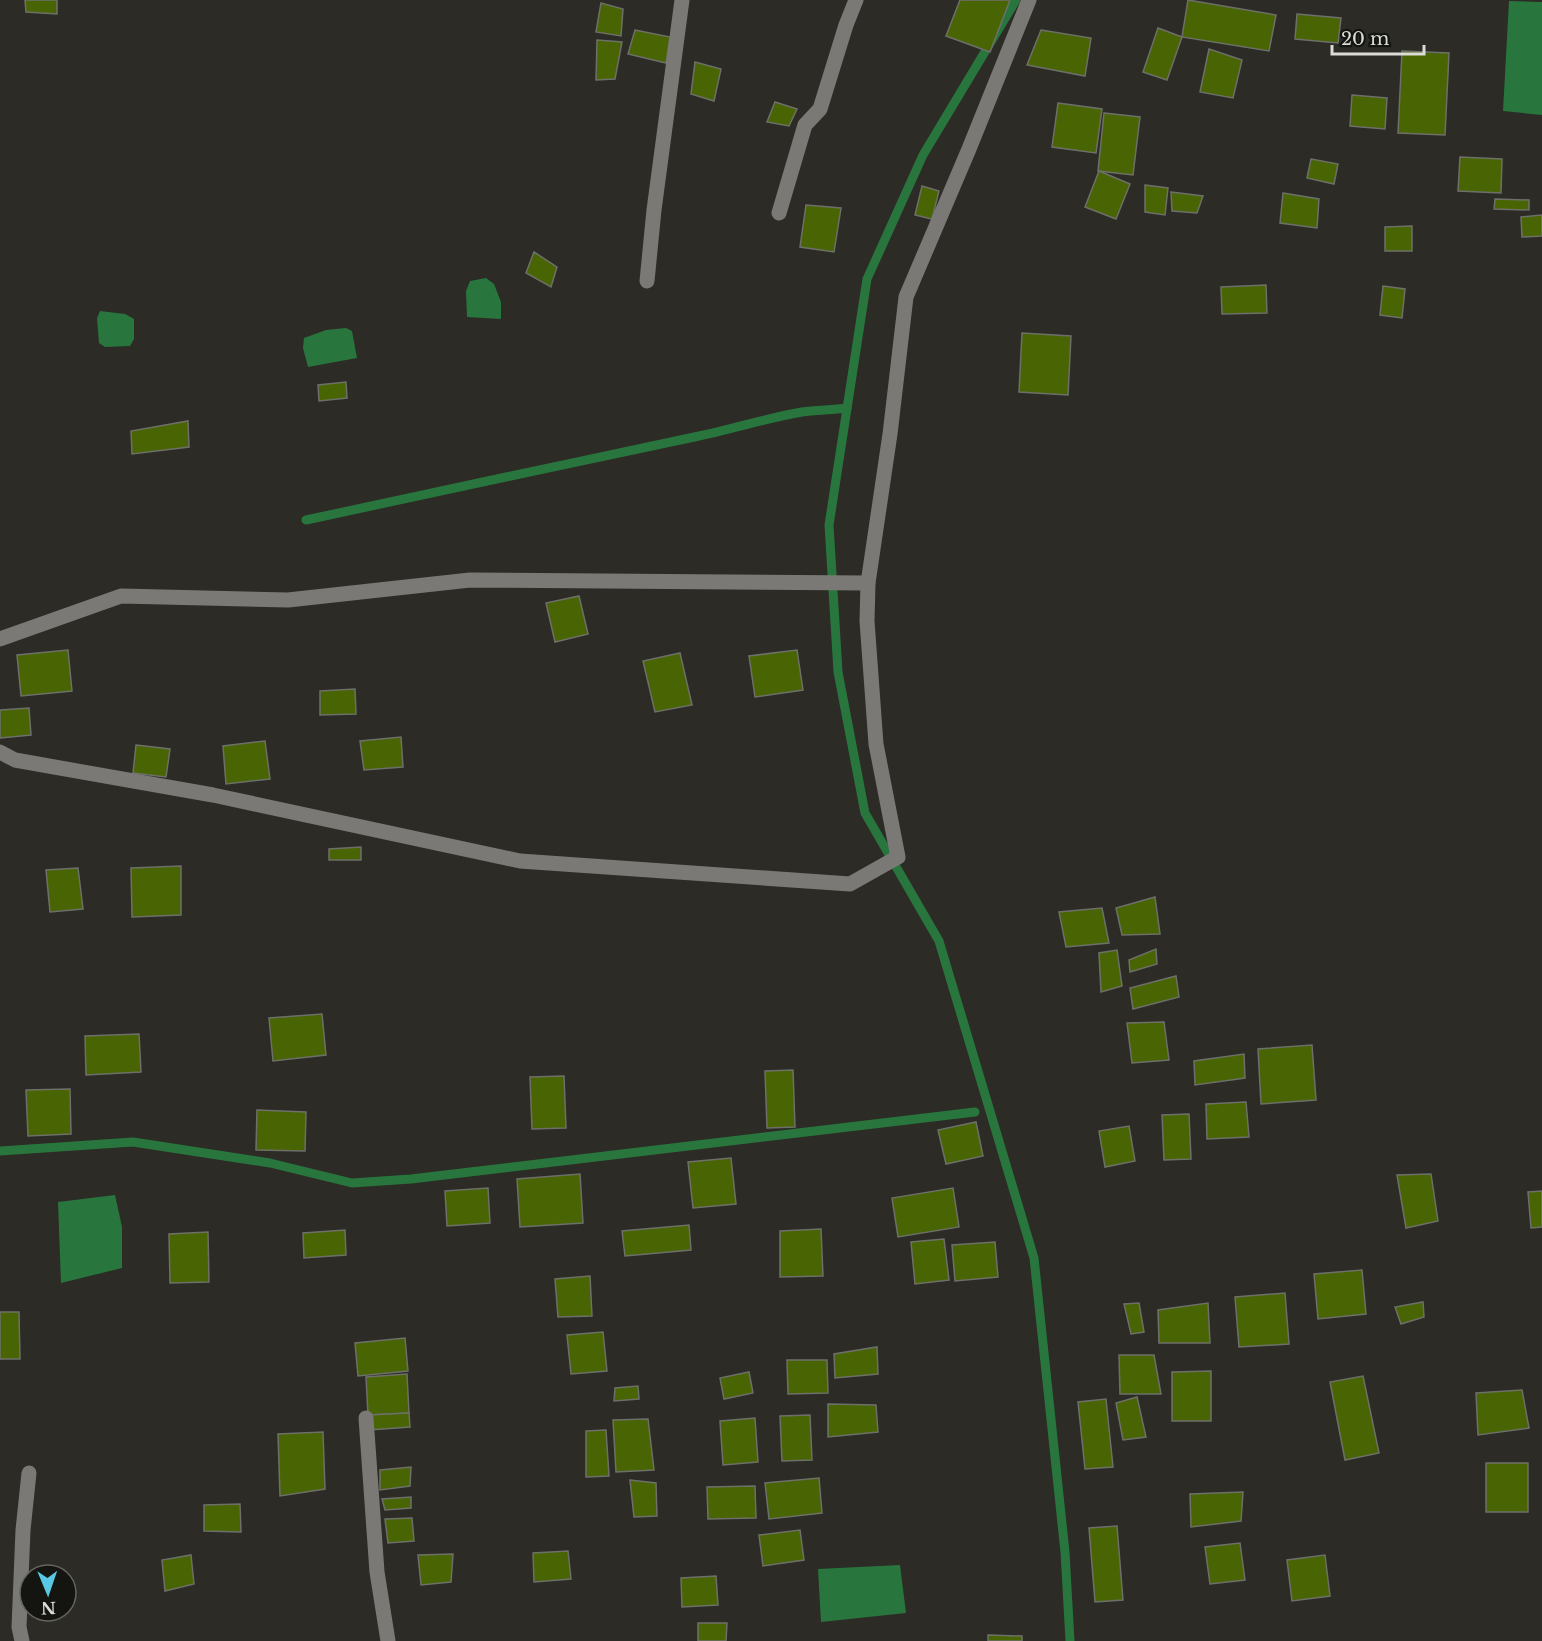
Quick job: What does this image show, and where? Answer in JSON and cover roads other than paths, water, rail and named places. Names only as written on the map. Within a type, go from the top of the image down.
[{"type":"street","points":[[647,281],[654,210],[682,0]]},
{"type":"street","points":[[779,213],[805,125],[820,109],[856,0]]},
{"type":"street","points":[[0,752],[15,760],[213,795],[520,861],[850,884],[898,857],[876,744],[867,621],[868,583],[890,434],[906,297],[969,149],[1027,0]]},
{"type":"street","points":[[0,639],[121,596],[288,600],[470,580],[868,583]]},
{"type":"street","points":[[366,1418],[377,1572],[388,1641]]},
{"type":"street","points":[[22,1641],[19,1627],[23,1530],[29,1473]]},
{"type":"waterway","points":[[1016,0],[923,155],[867,279],[829,525],[838,672],[865,813],[939,941],[1034,1258],[1065,1552],[1070,1641]]},
{"type":"waterway","points":[[306,520],[699,436],[789,414],[847,408]]},
{"type":"waterway","points":[[0,1151],[133,1142],[270,1163],[352,1183],[411,1179],[975,1112]]}]
